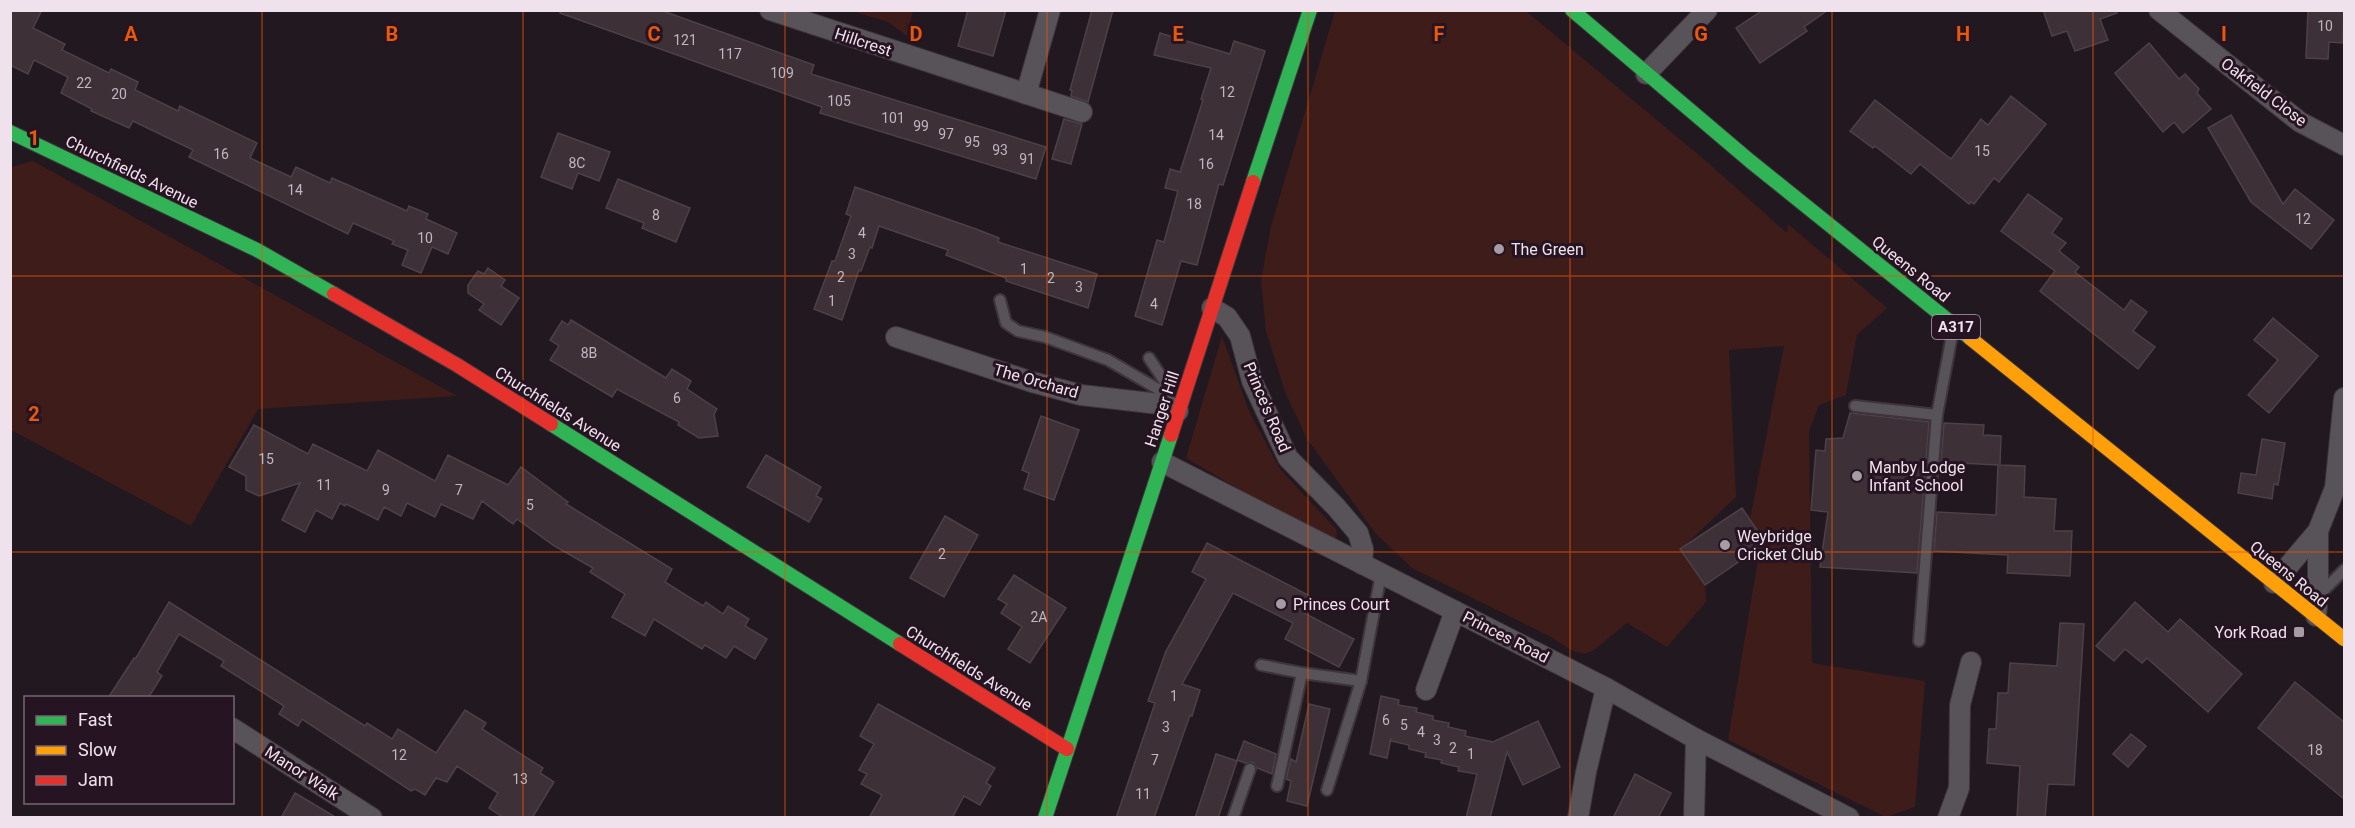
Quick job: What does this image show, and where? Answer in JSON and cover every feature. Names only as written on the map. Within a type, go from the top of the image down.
[{"type":"main road","name":"Hanger Hill","points":[[1045,818],[1162,462],[1170,403],[1212,308],[1310,10]]},
{"type":"main road","name":"Queens Road","points":[[1572,10],[1755,166],[2344,639]]},
{"type":"main road","name":"Churchfields Avenue","points":[[10,132],[257,250],[353,304],[466,371],[1067,749]]},
{"type":"street","name":"Hillcrest","points":[[770,10],[1082,112]]},
{"type":"street","points":[[1026,94],[1050,10]]},
{"type":"street","points":[[1646,74],[1707,10]]},
{"type":"street","name":"Oakfield Close","points":[[2159,10],[2300,122],[2344,145]]},
{"type":"street","name":"Prince's Road","points":[[1212,308],[1227,317],[1240,336],[1252,381],[1288,458],[1358,533],[1363,549],[1362,564]]},
{"type":"street","name":"The Orchard","points":[[896,337],[1032,382],[1081,394],[1125,402],[1170,403]]},
{"type":"street","points":[[2274,583],[2318,531],[2335,488],[2344,398]]},
{"type":"street","name":"Princes Road","points":[[1162,462],[1606,688],[1696,739],[1849,818]]},
{"type":"street","points":[[2316,616],[2318,531]]},
{"type":"street","points":[[1426,690],[1455,611]]},
{"type":"street","points":[[1948,818],[1959,788],[1960,705],[1971,662]]},
{"type":"street","points":[[1578,818],[1586,772],[1606,688]]},
{"type":"street","name":"Manor Walk","points":[[234,729],[372,818]]},
{"type":"street","points":[[1694,818],[1696,739]]},
{"type":"lane","points":[[1000,300],[1006,323],[1018,331],[1045,337],[1108,360],[1170,403]]},
{"type":"lane","points":[[1919,641],[1937,416],[1954,326]]},
{"type":"lane","points":[[1149,358],[1165,382],[1170,403]]},
{"type":"lane","points":[[1855,406],[1937,416]]},
{"type":"lane","points":[[2318,595],[2344,570]]},
{"type":"lane","points":[[1327,790],[1361,681],[1381,574]]},
{"type":"lane","points":[[1261,664],[1302,673],[1361,681]]},
{"type":"lane","points":[[1277,786],[1302,673]]},
{"type":"lane","points":[[1233,818],[1250,769]]},
{"type":"shaded area","points":[[852,11],[913,11],[907,36],[888,22]]},
{"type":"shaded area","name":"The Green","points":[[1335,11],[1526,11],[1706,161],[1787,233],[1788,224],[1887,308],[1857,335],[1846,395],[1819,405],[1809,432],[1812,663],[1925,681],[1915,807],[1886,817],[1728,740],[1760,547],[1766,543],[1750,519],[1784,346],[1729,350],[1736,497],[1681,549],[1705,585],[1706,602],[1667,647],[1627,623],[1593,651],[1584,654],[1573,651],[1547,635],[1412,568],[1376,534],[1307,439],[1285,392],[1266,331],[1261,280],[1271,226]]},
{"type":"shaded area","points":[[33,161],[457,396],[258,409],[191,526],[11,430],[11,167]]},
{"type":"shaded area","points":[[1222,336],[1249,411],[1280,469],[1336,529],[1337,536],[1333,541],[1326,541],[1186,458]]},
{"type":"building","points":[[10,10],[42,10],[33,28],[65,44],[62,50],[109,73],[111,69],[138,82],[135,90],[178,111],[180,106],[257,143],[250,158],[291,177],[296,167],[330,183],[332,178],[407,211],[409,206],[428,214],[426,219],[457,233],[448,254],[432,247],[421,273],[402,265],[408,250],[392,244],[394,241],[353,223],[348,234],[189,157],[193,150],[133,121],[129,128],[91,111],[92,109],[61,93],[68,77],[34,60],[28,74],[10,65]]},
{"type":"building","points":[[561,10],[660,10],[814,65],[811,74],[1046,147],[1036,179],[820,113],[822,107],[560,13]]},
{"type":"building","points":[[968,10],[1006,10],[993,56],[958,46]]},
{"type":"building","points":[[1092,10],[1113,10],[1088,102],[1071,96],[1072,91],[1070,90]]},
{"type":"building","points":[[1763,10],[1828,10],[1804,27],[1807,31],[1760,63],[1736,28]]},
{"type":"building","points":[[2043,10],[2116,10],[2117,13],[2100,19],[2108,40],[2075,51],[2067,31],[2052,36]]},
{"type":"building","points":[[2308,10],[2344,10],[2343,43],[2329,42],[2328,59],[2306,58]]},
{"type":"building","points":[[1160,33],[1230,54],[1234,41],[1265,51],[1223,185],[1219,184],[1197,265],[1181,261],[1162,325],[1135,316],[1157,240],[1164,242],[1178,191],[1165,188],[1170,169],[1180,172],[1211,68],[1154,55]]},
{"type":"building","points":[[2149,43],[2179,79],[2185,74],[2199,89],[2197,93],[2211,109],[2183,133],[2174,122],[2163,132],[2115,73]]},
{"type":"building","points":[[2011,96],[2046,124],[1999,182],[1994,178],[1974,204],[1971,202],[1969,204],[1920,164],[1911,174],[1875,146],[1873,148],[1850,131],[1875,100],[1951,159],[1981,119],[1988,125]]},
{"type":"building","points":[[2231,115],[2283,204],[2295,189],[2334,220],[2311,249],[2251,202],[2208,128]]},
{"type":"building","points":[[1064,119],[1082,124],[1071,164],[1052,159]]},
{"type":"building","points":[[558,133],[610,152],[599,181],[578,173],[572,189],[541,177]]},
{"type":"building","points":[[618,179],[690,208],[676,242],[642,228],[644,223],[606,208]]},
{"type":"building","points":[[855,187],[976,229],[999,238],[998,242],[1097,274],[1088,308],[1006,281],[1006,278],[946,255],[948,250],[879,226],[872,248],[870,247],[861,271],[859,270],[842,320],[814,309],[851,216],[846,214]]},
{"type":"building","points":[[2028,194],[2062,219],[2052,233],[2066,243],[2059,251],[2079,267],[2075,272],[2124,310],[2131,300],[2147,312],[2133,331],[2155,347],[2138,369],[2040,291],[2055,271],[2001,231]]},
{"type":"building","points":[[488,268],[505,280],[501,286],[519,298],[501,325],[479,310],[484,304],[468,293],[468,285],[478,271],[484,274]]},
{"type":"building","points":[[2273,318],[2318,356],[2269,413],[2248,395],[2278,360],[2254,340]]},
{"type":"building","points":[[571,320],[666,378],[672,369],[691,381],[687,389],[717,409],[714,414],[718,436],[699,438],[678,425],[679,422],[617,389],[612,397],[550,360],[559,346],[550,340],[562,321],[568,325]]},
{"type":"building","points":[[1850,413],[1929,422],[1917,573],[1820,567],[1828,512],[1811,510],[1816,450],[1825,451],[1826,439],[1843,438]]},
{"type":"building","points":[[1041,416],[1079,430],[1054,500],[1024,489],[1029,473],[1022,470]]},
{"type":"building","points":[[1944,423],[1984,425],[1983,435],[2001,436],[2000,465],[2025,466],[2024,497],[2056,499],[2054,531],[2072,531],[2070,576],[2007,573],[2008,555],[1934,551],[1937,512],[1996,515],[1998,465],[1941,462]]},
{"type":"building","points":[[254,425],[308,454],[313,444],[367,471],[378,450],[435,481],[448,455],[508,485],[521,467],[568,502],[566,504],[672,569],[665,582],[703,606],[706,602],[723,614],[728,606],[749,619],[745,626],[767,639],[755,659],[734,646],[726,658],[705,645],[702,649],[654,619],[645,636],[612,617],[625,594],[590,572],[593,568],[553,545],[517,519],[513,524],[482,501],[473,519],[441,504],[435,517],[407,503],[401,516],[384,507],[378,520],[340,503],[332,519],[316,510],[305,532],[282,520],[300,483],[259,496],[246,490],[246,476],[229,467]]},
{"type":"building","points":[[2262,439],[2285,443],[2278,485],[2274,484],[2272,499],[2238,493],[2241,473],[2256,475]]},
{"type":"building","points":[[766,455],[821,487],[816,496],[822,499],[809,522],[747,487]]},
{"type":"building","name":"Weybridge Cricket Club","points":[[1742,508],[1766,543],[1705,585],[1680,549]]},
{"type":"building","points":[[945,516],[978,535],[944,597],[910,578]]},
{"type":"building","points":[[1207,543],[1310,596],[1302,612],[1354,639],[1339,667],[1285,639],[1293,623],[1233,593],[1182,684],[1200,690],[1154,818],[1116,818],[1155,703],[1148,701],[1166,651],[1206,579],[1192,572]]},
{"type":"building","points":[[1014,575],[1066,608],[1030,663],[1008,649],[1022,627],[1001,613],[1007,604],[998,599]]},
{"type":"building","points":[[169,602],[365,726],[367,723],[392,739],[398,729],[436,753],[465,710],[486,723],[482,729],[543,768],[540,773],[554,782],[532,818],[504,818],[489,808],[498,793],[457,766],[447,782],[436,778],[425,795],[415,789],[411,791],[302,719],[298,726],[279,714],[284,706],[221,666],[224,661],[179,634],[157,672],[162,676],[149,696],[109,696],[136,658]]},
{"type":"building","points":[[2135,602],[2168,632],[2180,619],[2242,674],[2208,712],[2147,658],[2142,663],[2125,649],[2114,661],[2096,646]]},
{"type":"building","points":[[2060,623],[2084,624],[2074,785],[2048,784],[2045,818],[2017,818],[2020,766],[1987,763],[1989,729],[1996,729],[1998,693],[2008,693],[2010,663],[2057,666]]},
{"type":"building","points":[[2295,682],[2344,722],[2344,799],[2258,728]]},
{"type":"building","points":[[1381,696],[1399,700],[1398,705],[1417,708],[1416,712],[1433,716],[1433,720],[1449,723],[1448,727],[1466,731],[1465,736],[1493,742],[1538,721],[1560,767],[1523,785],[1507,752],[1490,818],[1466,818],[1477,774],[1458,771],[1459,767],[1441,763],[1442,760],[1425,757],[1426,753],[1409,749],[1409,745],[1391,741],[1391,738],[1387,758],[1370,754]]},
{"type":"building","points":[[878,704],[995,768],[986,783],[991,786],[980,805],[964,796],[952,818],[869,818],[882,795],[861,784],[867,774],[859,770],[874,744],[860,736]]},
{"type":"building","points":[[1309,704],[1330,709],[1307,806],[1287,801],[1291,781],[1286,779],[1291,759],[1296,762]]},
{"type":"building","points":[[2131,734],[2146,746],[2128,767],[2113,754]]},
{"type":"building","points":[[1244,741],[1276,754],[1272,774],[1257,768],[1253,762],[1245,763],[1237,760]]},
{"type":"building","points":[[1216,754],[1237,761],[1218,818],[1195,818]]},
{"type":"building","points":[[1635,774],[1671,793],[1658,818],[1613,818]]},
{"type":"building","points":[[295,793],[337,818],[281,818]]},
{"type":"traffic: fast","points":[[1253,182],[1310,10]]},
{"type":"traffic: fast","points":[[1572,10],[1750,161],[1970,338]]},
{"type":"traffic: fast","points":[[10,132],[257,250],[334,294]]},
{"type":"traffic: fast","points":[[551,424],[900,644]]},
{"type":"traffic: fast","points":[[1045,818],[1171,435]]},
{"type":"traffic: slow","points":[[1970,338],[2344,639]]},
{"type":"traffic: jam","points":[[1171,435],[1253,182]]},
{"type":"traffic: jam","points":[[334,294],[457,365],[551,424]]},
{"type":"traffic: jam","points":[[900,644],[1067,749]]},
{"type":"place","name":"The Green","points":[[1499,249]]},
{"type":"place","name":"Manby Lodge Infant School","points":[[1857,476]]},
{"type":"place","name":"Weybridge Cricket Club","points":[[1725,545]]},
{"type":"place","name":"Princes Court","points":[[1281,604]]},
{"type":"place","name":"York Road","points":[[2299,632]]}]
